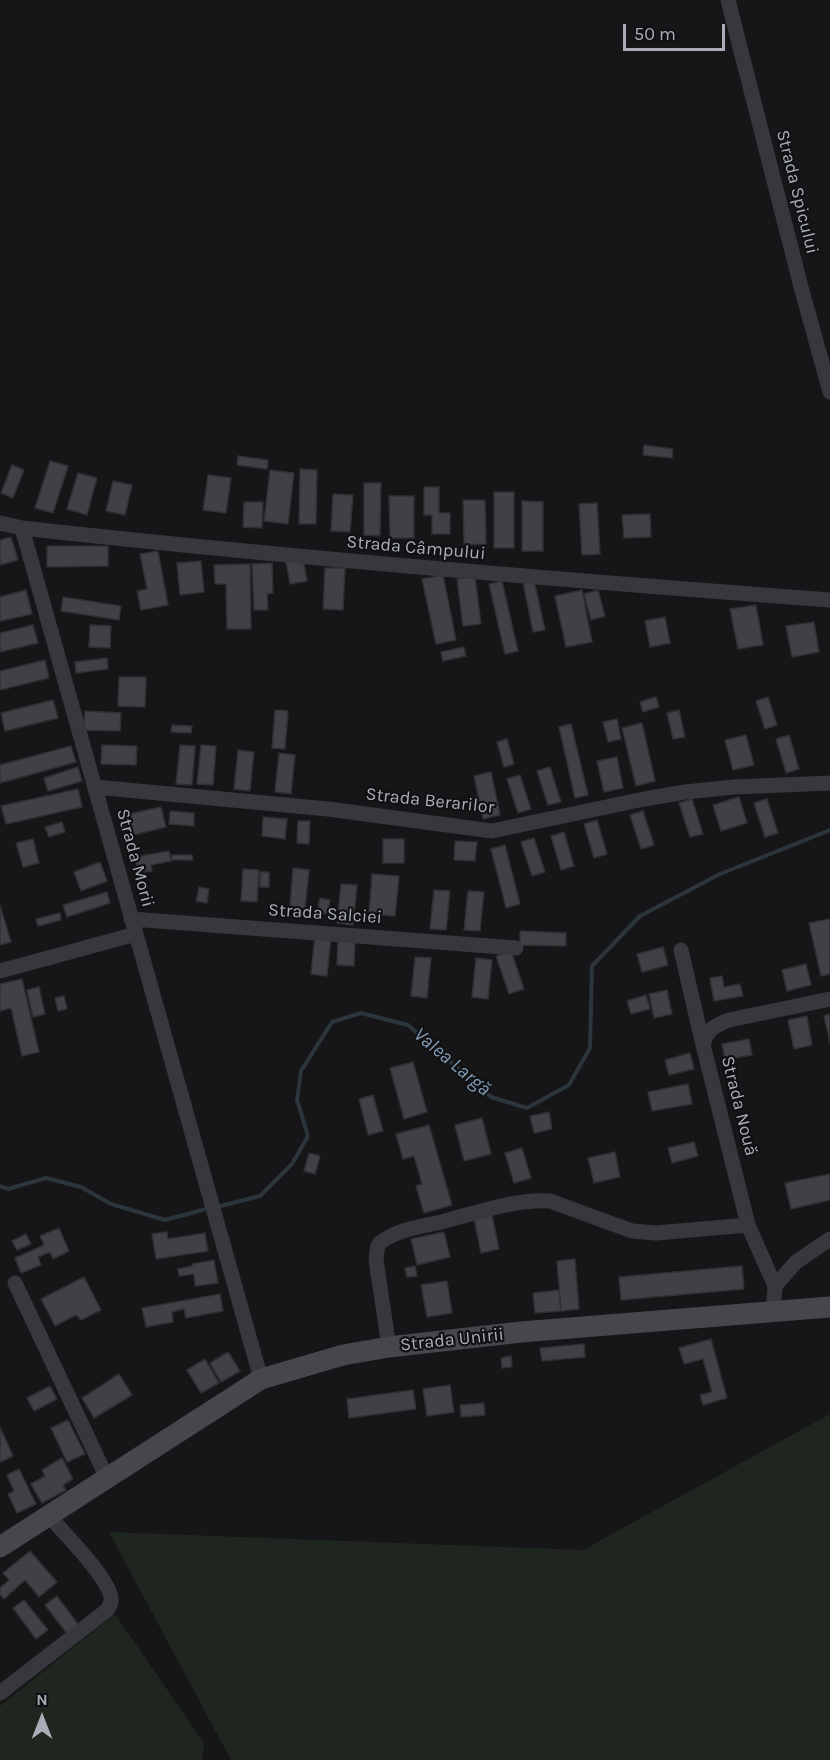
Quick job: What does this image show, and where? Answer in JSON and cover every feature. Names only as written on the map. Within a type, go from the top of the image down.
[{"type":"main road","name":"Strada Unirii","points":[[0,1547],[261,1378],[343,1355],[389,1347],[521,1332],[830,1307]]},
{"type":"street","name":"Strada Spicului","points":[[729,0],[801,287],[830,392]]},
{"type":"street","name":"Strada Câmpului","points":[[0,523],[22,528],[172,545],[526,578],[830,600]]},
{"type":"street","name":"Strada Morii","points":[[22,528],[261,1378]]},
{"type":"street","name":"Strada Berarilor","points":[[95,788],[328,809],[492,831],[686,792],[734,787],[830,783]]},
{"type":"street","name":"Strada Salciei","points":[[131,919],[516,948]]},
{"type":"street","points":[[0,971],[136,934]]},
{"type":"street","points":[[681,950],[703,1045]]},
{"type":"street","name":"Strada Nouă","points":[[773,1311],[775,1286],[748,1225],[703,1045],[707,1032],[729,1020],[830,999]]},
{"type":"street","points":[[389,1347],[376,1260],[377,1247],[382,1240],[402,1232],[518,1203],[539,1200],[550,1201],[632,1231],[656,1233],[748,1225]]},
{"type":"street","points":[[775,1286],[796,1262],[830,1239]]},
{"type":"street","points":[[15,1283],[107,1478]]},
{"type":"street","points":[[0,1693],[106,1611],[111,1603],[111,1596],[100,1576],[49,1516]]},
{"type":"shaded area","points":[[830,1414],[830,1760],[231,1760],[109,1532],[583,1550]]},
{"type":"shaded area","points":[[115,1614],[204,1743],[202,1760],[0,1760],[0,1706]]},
{"type":"building","points":[[644,445],[673,449],[672,458],[643,455]]},
{"type":"building","points":[[238,456],[268,460],[267,469],[237,465]]},
{"type":"building","points":[[50,461],[68,466],[53,513],[35,508]]},
{"type":"building","points":[[12,465],[24,470],[13,498],[1,493]]},
{"type":"building","points":[[300,469],[317,470],[316,524],[299,524]]},
{"type":"building","points":[[270,470],[294,473],[288,524],[264,521]]},
{"type":"building","points":[[78,473],[97,478],[87,515],[67,509]]},
{"type":"building","points":[[208,475],[231,478],[226,513],[203,510]]},
{"type":"building","points":[[113,481],[132,485],[125,515],[106,511]]},
{"type":"building","points":[[364,483],[381,483],[380,536],[364,535]]},
{"type":"building","points":[[424,487],[439,487],[439,513],[450,513],[450,534],[432,534],[432,515],[424,515]]},
{"type":"building","points":[[494,492],[514,492],[514,548],[494,548]]},
{"type":"building","points":[[333,494],[353,495],[350,532],[331,531]]},
{"type":"building","points":[[389,496],[414,496],[414,538],[390,538]]},
{"type":"building","points":[[463,500],[485,500],[486,544],[464,545]]},
{"type":"building","points":[[522,501],[543,502],[543,551],[522,551]]},
{"type":"building","points":[[244,502],[263,502],[262,528],[243,527]]},
{"type":"building","points":[[597,503],[600,554],[582,555],[579,504]]},
{"type":"building","points":[[650,514],[651,537],[624,538],[622,515]]},
{"type":"building","points":[[11,537],[18,560],[0,565],[0,540]]},
{"type":"building","points":[[47,546],[108,546],[108,566],[47,567]]},
{"type":"building","points":[[158,551],[168,605],[141,610],[137,591],[147,589],[140,554]]},
{"type":"building","points":[[303,559],[307,581],[290,584],[286,562]]},
{"type":"building","points":[[201,561],[204,592],[180,595],[177,563]]},
{"type":"building","points":[[272,563],[273,593],[267,594],[268,610],[254,610],[252,564]]},
{"type":"building","points":[[250,564],[251,629],[227,629],[226,584],[215,584],[214,565]]},
{"type":"building","points":[[325,568],[345,568],[343,610],[323,609]]},
{"type":"building","points":[[443,575],[456,640],[436,644],[422,579]]},
{"type":"building","points":[[475,577],[481,624],[463,626],[457,579]]},
{"type":"building","points":[[534,580],[545,630],[533,632],[523,582]]},
{"type":"building","points":[[502,581],[518,651],[505,654],[489,584]]},
{"type":"building","points":[[26,590],[32,614],[0,621],[0,597]]},
{"type":"building","points":[[582,590],[592,642],[566,647],[555,596]]},
{"type":"building","points":[[598,590],[605,616],[591,620],[584,594]]},
{"type":"building","points":[[63,597],[121,606],[119,620],[61,611]]},
{"type":"building","points":[[756,605],[763,645],[738,649],[730,609]]},
{"type":"building","points":[[665,617],[670,643],[650,647],[645,621]]},
{"type":"building","points":[[814,622],[819,652],[792,657],[786,626]]},
{"type":"building","points":[[33,625],[38,643],[0,652],[0,633]]},
{"type":"building","points":[[90,625],[111,626],[110,648],[89,647]]},
{"type":"building","points":[[464,647],[466,656],[443,661],[441,652]]},
{"type":"building","points":[[107,658],[108,669],[76,673],[75,662]]},
{"type":"building","points":[[45,660],[49,678],[0,690],[0,671]]},
{"type":"building","points":[[119,677],[146,677],[145,707],[118,706]]},
{"type":"building","points":[[656,697],[659,707],[643,712],[640,702]]},
{"type":"building","points":[[768,697],[777,725],[765,729],[756,701]]},
{"type":"building","points":[[53,700],[58,718],[5,731],[1,713]]},
{"type":"building","points":[[275,710],[288,711],[285,749],[272,748]]},
{"type":"building","points":[[679,710],[685,737],[673,739],[667,713]]},
{"type":"building","points":[[85,711],[121,713],[120,731],[84,730]]},
{"type":"building","points":[[617,719],[621,739],[608,742],[603,722]]},
{"type":"building","points":[[642,723],[655,781],[636,786],[622,728]]},
{"type":"building","points":[[571,724],[588,795],[575,798],[559,727]]},
{"type":"building","points":[[172,725],[192,726],[191,733],[171,732]]},
{"type":"building","points":[[746,735],[754,765],[733,770],[725,740]]},
{"type":"building","points":[[789,735],[799,769],[786,773],[776,739]]},
{"type":"building","points":[[507,739],[514,764],[504,767],[497,742]]},
{"type":"building","points":[[102,745],[137,746],[136,765],[101,764]]},
{"type":"building","points":[[180,745],[195,746],[192,785],[176,784]]},
{"type":"building","points":[[201,745],[216,746],[213,785],[197,784]]},
{"type":"building","points":[[71,746],[76,762],[0,783],[0,765]]},
{"type":"building","points":[[238,750],[254,752],[250,791],[234,789]]},
{"type":"building","points":[[279,753],[295,755],[291,794],[275,792]]},
{"type":"building","points":[[617,757],[623,788],[604,792],[597,761]]},
{"type":"building","points":[[78,767],[82,781],[48,791],[44,778]]},
{"type":"building","points":[[550,767],[561,802],[548,805],[537,771]]},
{"type":"building","points":[[491,772],[500,815],[483,819],[474,776]]},
{"type":"building","points":[[520,775],[531,809],[518,813],[507,779]]},
{"type":"building","points":[[78,789],[82,807],[6,824],[1,806]]},
{"type":"building","points":[[739,797],[747,823],[721,831],[713,805]]},
{"type":"building","points":[[692,799],[703,834],[690,837],[679,803]]},
{"type":"building","points":[[767,799],[778,833],[765,837],[754,803]]},
{"type":"building","points":[[161,807],[166,827],[125,837],[120,816]]},
{"type":"building","points":[[170,811],[194,813],[194,826],[169,824]]},
{"type":"building","points":[[643,811],[654,845],[641,849],[630,815]]},
{"type":"building","points":[[263,817],[287,819],[285,839],[262,836]]},
{"type":"building","points":[[597,820],[607,854],[594,858],[584,824]]},
{"type":"building","points":[[298,821],[310,821],[309,844],[297,843]]},
{"type":"building","points":[[62,822],[65,832],[49,837],[45,827]]},
{"type":"building","points":[[564,832],[574,866],[561,870],[551,836]]},
{"type":"building","points":[[534,838],[545,872],[532,876],[521,842]]},
{"type":"building","points":[[33,839],[39,863],[23,867],[16,843]]},
{"type":"building","points":[[383,839],[404,839],[404,863],[383,863]]},
{"type":"building","points":[[455,841],[477,842],[475,861],[454,860]]},
{"type":"building","points":[[505,845],[520,904],[506,908],[491,849]]},
{"type":"building","points":[[169,851],[171,861],[151,865],[152,871],[138,873],[135,857]]},
{"type":"building","points":[[171,855],[192,855],[193,860],[172,860]]},
{"type":"building","points":[[100,862],[107,881],[81,891],[74,872]]},
{"type":"building","points":[[293,868],[309,870],[305,909],[290,907]]},
{"type":"building","points":[[243,869],[259,870],[257,902],[241,901]]},
{"type":"building","points":[[260,872],[269,872],[269,887],[260,887]]},
{"type":"building","points":[[372,874],[399,876],[395,916],[369,914]]},
{"type":"building","points":[[341,884],[357,885],[353,925],[337,923]]},
{"type":"building","points":[[199,887],[209,889],[207,903],[196,901]]},
{"type":"building","points":[[434,890],[450,891],[446,930],[430,929]]},
{"type":"building","points":[[468,891],[484,892],[480,931],[464,930]]},
{"type":"building","points":[[107,892],[110,903],[67,917],[63,905]]},
{"type":"building","points":[[320,898],[330,900],[328,914],[317,912]]},
{"type":"building","points":[[0,905],[11,942],[0,945]]},
{"type":"building","points":[[60,913],[61,920],[38,926],[36,919]]},
{"type":"building","points":[[830,919],[830,974],[821,976],[809,923]]},
{"type":"building","points":[[520,931],[566,933],[566,946],[520,945]]},
{"type":"building","points":[[315,935],[331,937],[327,976],[311,974]]},
{"type":"building","points":[[338,937],[355,938],[354,966],[337,965]]},
{"type":"building","points":[[663,947],[668,965],[642,972],[637,954]]},
{"type":"building","points":[[511,951],[524,989],[509,994],[496,956]]},
{"type":"building","points":[[415,957],[431,958],[427,998],[411,996]]},
{"type":"building","points":[[476,958],[492,960],[488,999],[472,997]]},
{"type":"building","points":[[806,964],[811,985],[787,991],[782,970]]},
{"type":"building","points":[[722,976],[724,987],[740,984],[743,996],[714,1001],[710,978]]},
{"type":"building","points":[[22,979],[39,1052],[22,1056],[11,1008],[0,1011],[0,984]]},
{"type":"building","points":[[39,987],[45,1014],[33,1017],[27,990]]},
{"type":"building","points":[[667,990],[672,1014],[654,1018],[649,994]]},
{"type":"building","points":[[646,995],[650,1009],[631,1014],[627,1001]]},
{"type":"building","points":[[64,996],[67,1009],[58,1011],[55,998]]},
{"type":"building","points":[[830,1014],[830,1043],[824,1016]]},
{"type":"building","points":[[807,1016],[812,1045],[794,1049],[788,1020]]},
{"type":"building","points":[[749,1039],[752,1055],[725,1060],[722,1044]]},
{"type":"building","points":[[690,1053],[694,1069],[669,1075],[665,1060]]},
{"type":"building","points":[[413,1062],[427,1112],[404,1119],[390,1068]]},
{"type":"building","points":[[688,1084],[692,1104],[652,1111],[648,1092]]},
{"type":"building","points":[[373,1095],[383,1131],[368,1135],[359,1099]]},
{"type":"building","points":[[549,1112],[552,1129],[534,1133],[530,1116]]},
{"type":"building","points":[[482,1118],[491,1154],[464,1161],[455,1125]]},
{"type":"building","points":[[429,1125],[452,1205],[424,1213],[416,1186],[422,1184],[414,1156],[403,1159],[396,1134]]},
{"type":"building","points":[[694,1142],[698,1156],[672,1163],[668,1148]]},
{"type":"building","points":[[522,1148],[531,1178],[514,1183],[505,1153]]},
{"type":"building","points":[[615,1152],[620,1177],[594,1183],[588,1158]]},
{"type":"building","points":[[309,1153],[320,1156],[315,1174],[304,1171]]},
{"type":"building","points":[[830,1174],[830,1200],[791,1209],[785,1183]]},
{"type":"building","points":[[492,1215],[499,1249],[481,1253],[474,1218]]},
{"type":"building","points":[[59,1228],[69,1251],[53,1259],[50,1252],[38,1257],[41,1265],[21,1273],[15,1258],[44,1245],[40,1236]]},
{"type":"building","points":[[167,1232],[168,1239],[205,1233],[208,1251],[156,1259],[152,1234]]},
{"type":"building","points":[[444,1232],[450,1257],[417,1265],[411,1239]]},
{"type":"building","points":[[26,1234],[31,1244],[17,1250],[12,1241]]},
{"type":"building","points":[[575,1259],[579,1309],[561,1311],[557,1261]]},
{"type":"building","points":[[214,1260],[218,1283],[195,1286],[194,1274],[179,1276],[178,1269]]},
{"type":"building","points":[[415,1266],[417,1276],[407,1277],[405,1268]]},
{"type":"building","points":[[742,1266],[744,1289],[621,1300],[619,1277]]},
{"type":"building","points":[[84,1277],[101,1310],[81,1320],[76,1315],[55,1326],[41,1299]]},
{"type":"building","points":[[447,1281],[452,1313],[427,1317],[421,1285]]},
{"type":"building","points":[[559,1290],[561,1311],[535,1313],[533,1293]]},
{"type":"building","points":[[220,1294],[223,1311],[186,1318],[184,1309],[172,1312],[173,1322],[146,1327],[142,1308]]},
{"type":"building","points":[[711,1339],[727,1398],[703,1405],[700,1395],[712,1392],[703,1359],[684,1364],[679,1348]]},
{"type":"building","points":[[584,1344],[585,1357],[542,1361],[540,1348]]},
{"type":"building","points":[[228,1352],[240,1371],[221,1382],[210,1363]]},
{"type":"building","points":[[511,1356],[512,1367],[502,1368],[501,1358]]},
{"type":"building","points":[[205,1359],[219,1383],[201,1393],[187,1370]]},
{"type":"building","points":[[119,1374],[132,1395],[94,1418],[82,1398]]},
{"type":"building","points":[[450,1385],[454,1412],[427,1416],[423,1389]]},
{"type":"building","points":[[50,1386],[57,1399],[34,1411],[27,1398]]},
{"type":"building","points":[[413,1390],[416,1409],[349,1418],[347,1399]]},
{"type":"building","points":[[484,1403],[485,1415],[461,1417],[460,1405]]},
{"type":"building","points":[[68,1420],[85,1454],[67,1462],[51,1428]]},
{"type":"building","points":[[0,1427],[13,1456],[0,1462]]},
{"type":"building","points":[[62,1458],[73,1479],[63,1485],[66,1490],[42,1503],[31,1484],[45,1476],[42,1470]]},
{"type":"building","points":[[19,1469],[36,1504],[17,1513],[8,1494],[14,1491],[7,1475]]},
{"type":"building","points":[[30,1551],[57,1582],[39,1597],[25,1580],[4,1599],[0,1594],[0,1588],[9,1580],[3,1573]]},
{"type":"building","points":[[57,1596],[80,1627],[69,1636],[45,1605]]},
{"type":"building","points":[[24,1600],[48,1630],[36,1639],[13,1608]]},
{"type":"waterway","name":"Valea Largă","points":[[217,1207],[260,1196],[292,1164],[308,1136],[297,1100],[301,1071],[332,1022],[361,1013],[408,1025],[491,1097],[527,1108],[569,1085],[590,1048],[592,966],[640,916],[720,874],[830,830]]},
{"type":"waterway","name":"Valea Largă","points":[[0,1186],[8,1189],[46,1178],[81,1187],[111,1204],[165,1220],[210,1208]]}]
